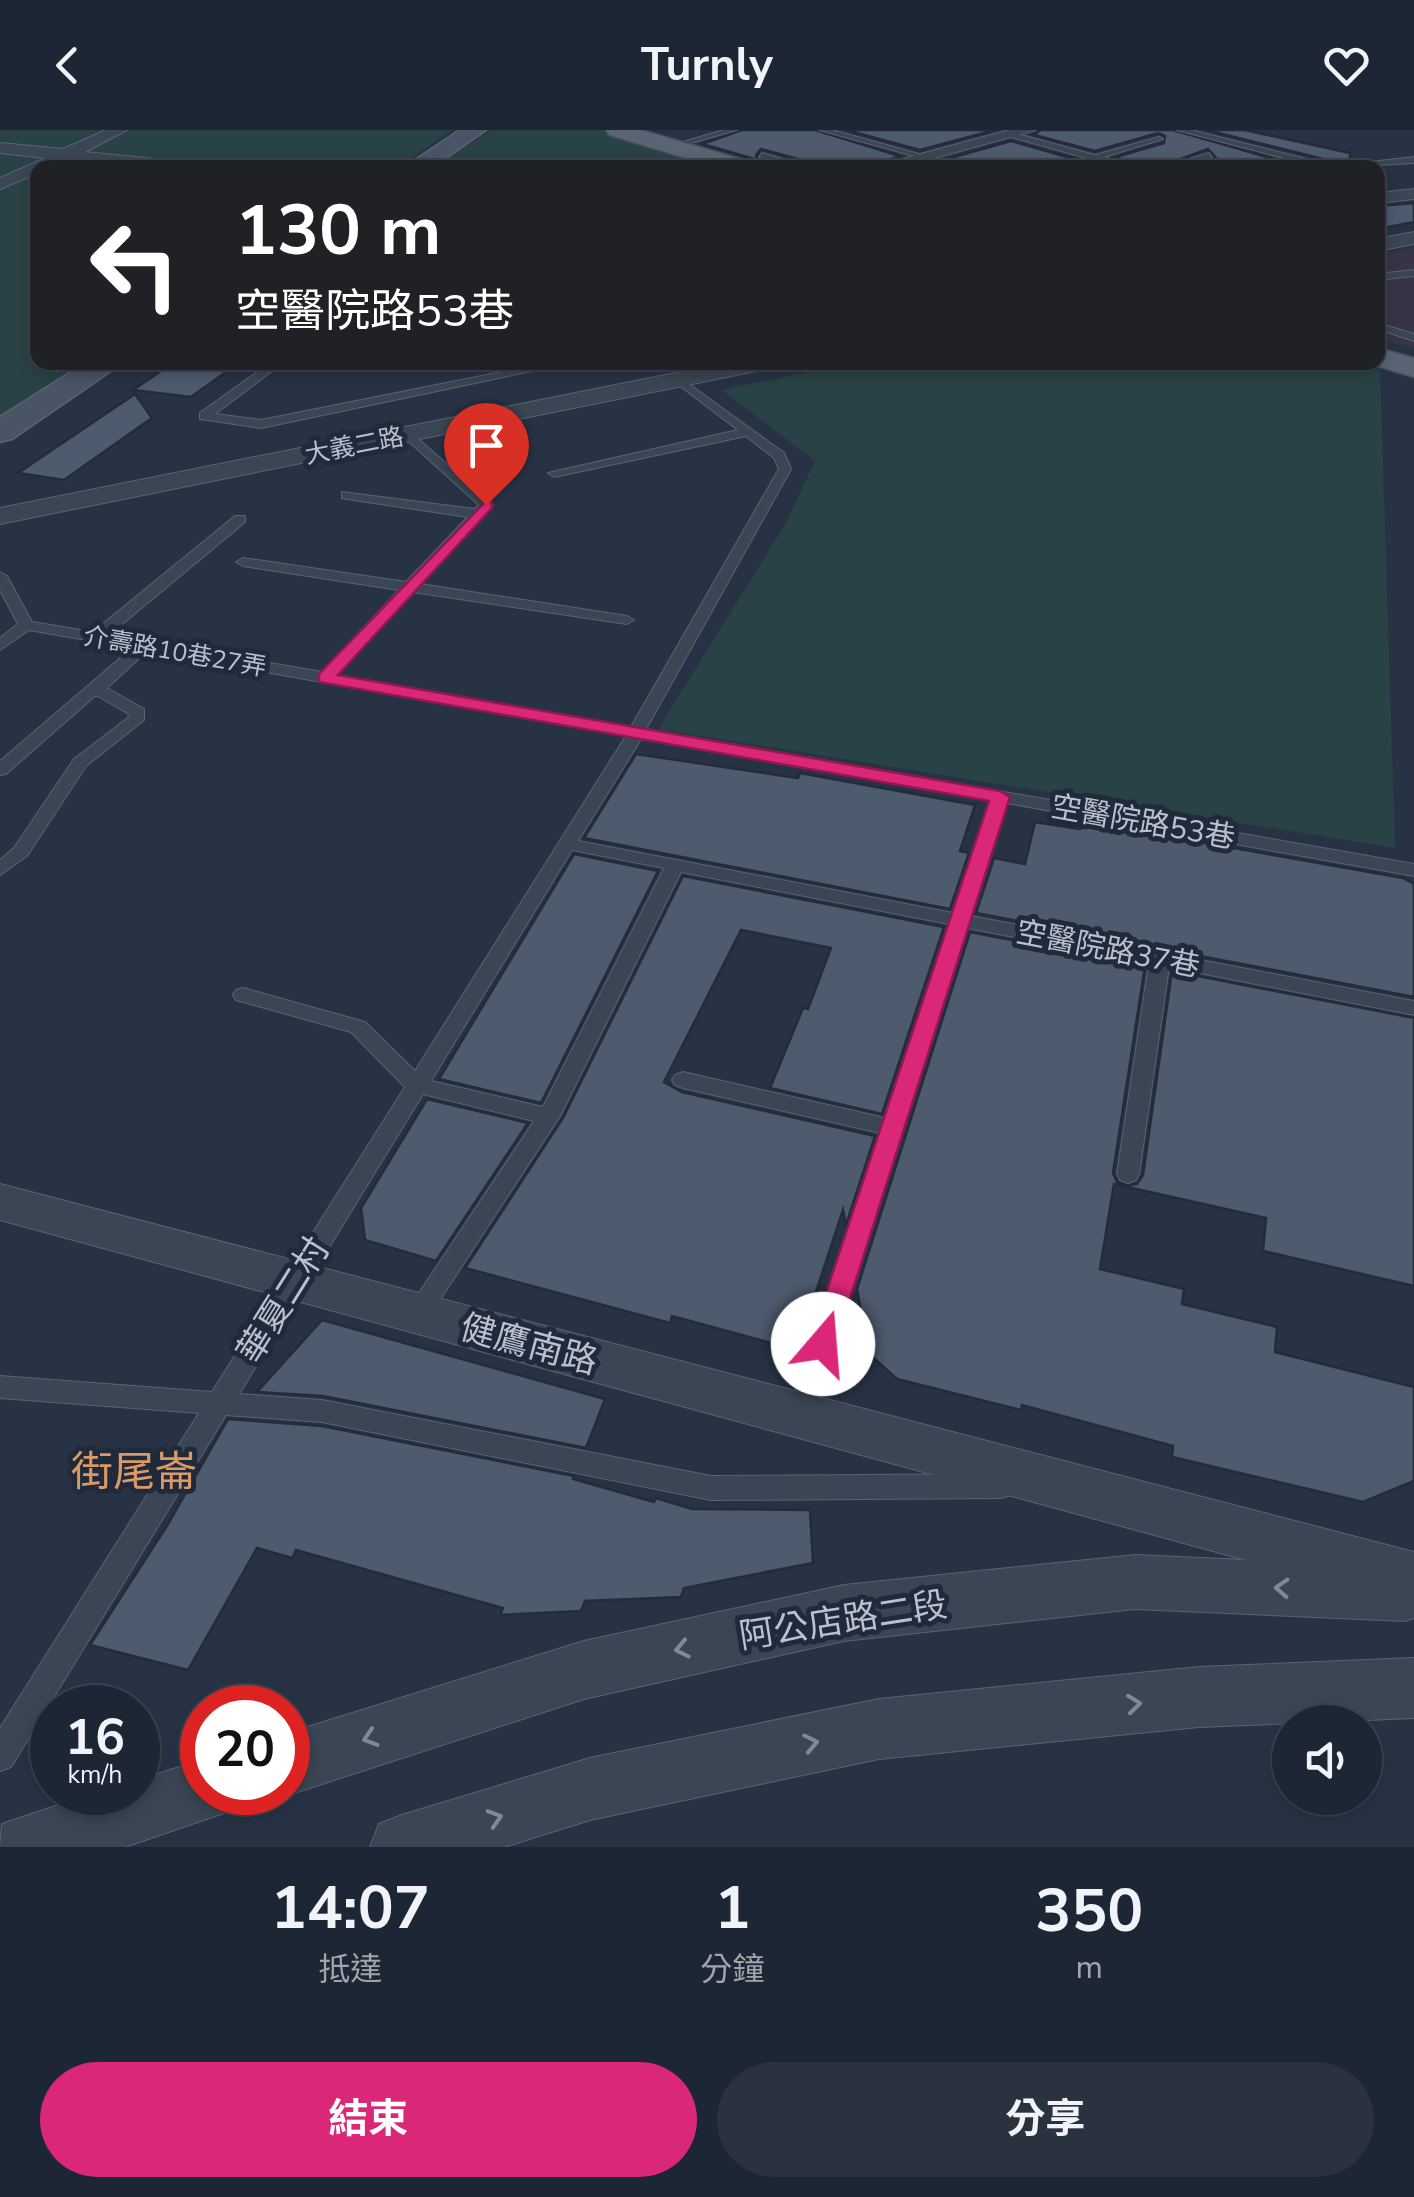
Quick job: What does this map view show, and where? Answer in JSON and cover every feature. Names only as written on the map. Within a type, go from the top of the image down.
[{"type":"main road","points":[[427,160],[475,130]]},
{"type":"main road","points":[[617,130],[673,146],[749,160]]},
{"type":"main road","points":[[1385,359],[1414,368]]},
{"type":"main road","points":[[0,432],[97,370]]},
{"type":"street","points":[[46,160],[99,130]]},
{"type":"street","points":[[40,160],[119,130]]},
{"type":"street","points":[[907,160],[1028,130]]},
{"type":"street","points":[[0,148],[117,160]]},
{"type":"street","points":[[0,174],[30,163]]},
{"type":"street","points":[[0,184],[30,168]]},
{"type":"street","points":[[1385,197],[1414,194]]},
{"type":"street","points":[[1385,243],[1414,238]]},
{"type":"street","name":"大義二路","points":[[0,516],[727,370]]},
{"type":"street","name":"健鷹南路","points":[[0,1202],[1414,1579]]},
{"type":"street","name":"阿公店路二段","points":[[310,1757],[584,1670],[844,1613],[1135,1582],[1414,1594]]},
{"type":"street","points":[[402,1847],[590,1789],[880,1729],[1199,1697],[1414,1688]]},
{"type":"street","points":[[25,1847],[180,1798]]},
{"type":"lane","points":[[673,146],[732,130]]},
{"type":"lane","points":[[823,130],[922,156]]},
{"type":"lane","points":[[941,130],[956,134]]},
{"type":"lane","points":[[1181,130],[1303,160]]},
{"type":"lane","points":[[1207,136],[1230,130]]},
{"type":"lane","points":[[1010,134],[1105,160]]},
{"type":"lane","points":[[1094,157],[1159,139]]},
{"type":"lane","points":[[1189,160],[1209,154]]},
{"type":"lane","points":[[1385,163],[1414,160]]},
{"type":"lane","points":[[1397,162],[1414,169]]},
{"type":"lane","points":[[1385,275],[1414,273]]},
{"type":"lane","points":[[1385,328],[1414,338]]},
{"type":"lane","points":[[268,370],[204,416],[261,424],[530,370]]},
{"type":"lane","points":[[679,380],[748,432]]},
{"type":"lane","points":[[554,473],[748,432]]},
{"type":"lane","name":"華夏二村","points":[[0,1756],[636,733],[785,469],[780,456],[748,432]]},
{"type":"lane","points":[[325,678],[486,505],[408,434]]},
{"type":"lane","points":[[347,495],[478,514]]},
{"type":"lane","points":[[98,638],[240,520]]},
{"type":"lane","points":[[243,562],[627,620]]},
{"type":"lane","points":[[0,576],[26,625],[0,645]]},
{"type":"lane","name":"介壽路10巷27弄","points":[[26,625],[636,733]]},
{"type":"lane","name":"介壽路10巷27弄","points":[[0,770],[144,646]]},
{"type":"lane","points":[[0,869],[20,852],[80,762],[136,720],[138,712],[103,694],[97,689],[99,684]]},
{"type":"lane","name":"空醫院路53巷","points":[[636,733],[1414,870]]},
{"type":"lane","points":[[800,1416],[1000,797]]},
{"type":"lane","name":"空醫院路37巷","points":[[566,844],[1414,1008]]},
{"type":"lane","points":[[417,1314],[549,1116],[674,865]]},
{"type":"lane","points":[[1128,1174],[1160,958]]},
{"type":"lane","points":[[243,996],[358,1027],[416,1085],[549,1116]]},
{"type":"lane","points":[[683,1080],[892,1128]]},
{"type":"lane","name":"健鷹南路","points":[[0,1387],[322,1411],[712,1488],[1058,1485]]},
{"type":"shaded area","points":[[1414,247],[1414,349],[1385,340],[1385,253]]},
{"type":"green space","points":[[0,130],[453,130],[408,160],[30,160],[30,370],[77,370],[0,418]]},
{"type":"green space","points":[[491,130],[604,130],[711,160],[445,160]]},
{"type":"green space","points":[[818,370],[1380,370],[1395,848],[658,729],[785,525],[815,461],[722,390]]},
{"type":"building","points":[[742,130],[815,130],[900,156],[889,160],[802,160],[761,149],[756,160],[702,144]]},
{"type":"building","points":[[846,130],[995,130],[920,150]]},
{"type":"building","points":[[1040,130],[1173,130],[1277,160],[1211,160],[1216,158],[1208,149],[1178,160],[1123,160],[1116,157],[1164,143],[1165,136],[1158,133],[1095,151],[1034,135]]},
{"type":"building","points":[[1206,130],[1245,130],[1350,153],[1350,160],[1327,160]]},
{"type":"building","points":[[1011,141],[1078,160],[943,160]]},
{"type":"building","points":[[1414,203],[1414,222],[1385,228],[1385,205]]},
{"type":"building","points":[[162,370],[229,370],[191,397],[133,390]]},
{"type":"building","points":[[135,394],[152,418],[64,480],[18,473]]},
{"type":"building","points":[[636,754],[798,778],[800,773],[975,805],[960,851],[969,853],[950,909],[584,838]]},
{"type":"building","points":[[1082,821],[1403,878],[1414,884],[1414,997],[976,913],[994,858],[1025,864],[1035,822],[1080,829]]},
{"type":"building","points":[[574,854],[658,871],[541,1103],[439,1079]]},
{"type":"building","points":[[683,876],[944,927],[882,1114],[770,1088],[803,1008],[808,1009],[831,948],[741,930],[664,1082],[682,1092],[875,1136],[846,1225],[843,1210],[797,1350],[672,1316],[670,1323],[465,1268],[563,1118]]},
{"type":"building","points":[[970,932],[1145,966],[1113,1173],[1117,1182],[1127,1186],[1137,1184],[1143,1175],[1172,971],[1414,1018],[1414,1286],[1263,1251],[1266,1218],[1114,1184],[1100,1269],[1184,1289],[1182,1304],[1277,1327],[1275,1352],[1414,1387],[1414,1481],[1363,1502],[1172,1457],[1173,1446],[1022,1405],[1021,1410],[897,1379],[868,1353],[857,1289]]},
{"type":"building","points":[[427,1099],[528,1123],[436,1261],[365,1240],[361,1208]]},
{"type":"building","points":[[322,1320],[605,1399],[586,1448],[323,1396],[257,1392]]},
{"type":"building","points":[[228,1419],[322,1426],[574,1476],[573,1479],[654,1502],[656,1498],[692,1509],[810,1510],[813,1563],[684,1588],[681,1597],[585,1601],[581,1611],[500,1615],[503,1608],[296,1550],[292,1558],[257,1548],[188,1670],[90,1645],[168,1524]]},
{"type":"district","name":"街尾崙","points":[[134,1471]]},
{"type":"route","points":[[486,505],[325,678],[1000,797],[823,1344]]}]
